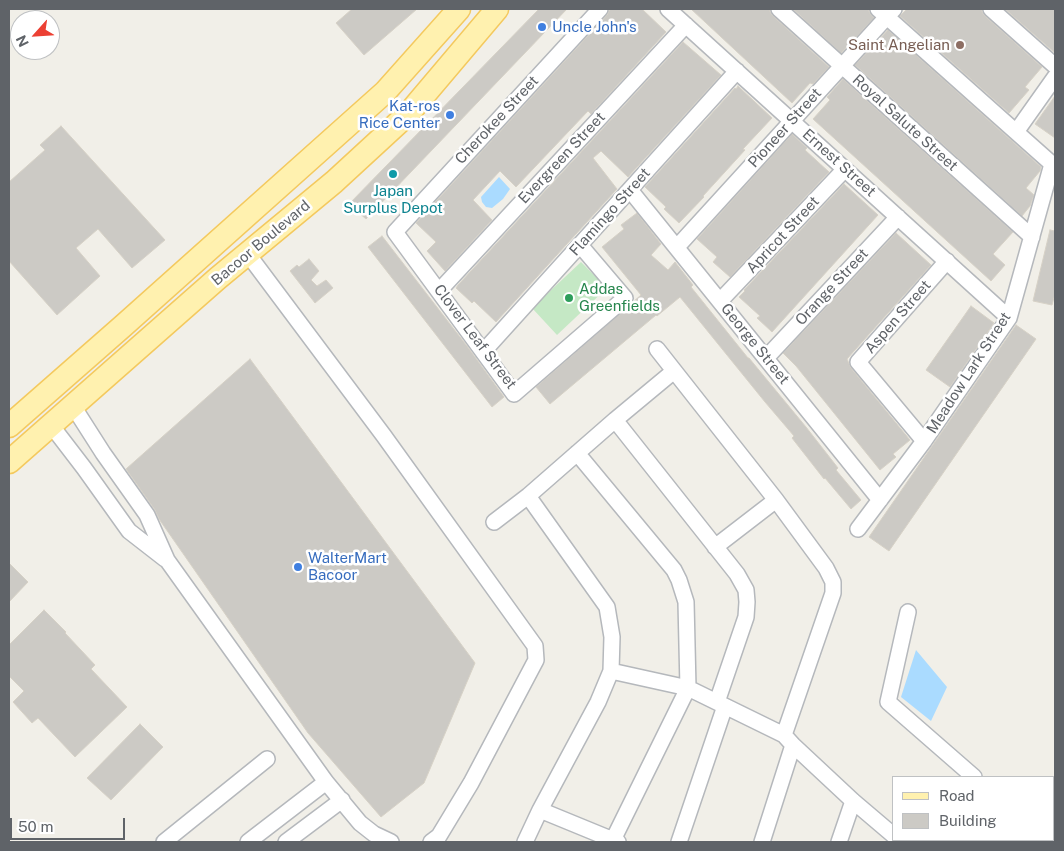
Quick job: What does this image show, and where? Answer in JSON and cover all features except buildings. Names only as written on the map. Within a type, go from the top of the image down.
[{"type":"main road","name":"Bacoor Boulevard","points":[[9,426],[385,92],[459,9]]},
{"type":"main road","name":"Bacoor Boulevard","points":[[9,462],[248,254],[334,182],[409,113],[497,9]]},
{"type":"street","name":"Cherokee Street","points":[[395,232],[600,9]]},
{"type":"street","name":"Ernest Street","points":[[668,9],[1009,318]]},
{"type":"street","name":"Royal Salute Street","points":[[779,9],[1032,237]]},
{"type":"street","points":[[991,9],[1055,66]]},
{"type":"street","points":[[886,11],[1016,132],[1055,78]]},
{"type":"street","name":"Pioneer Street","points":[[676,247],[842,66],[886,11]]},
{"type":"street","name":"Evergreen Street","points":[[438,291],[686,25]]},
{"type":"street","name":"Flamingo Street","points":[[484,352],[737,71]]},
{"type":"street","name":"Meadow Lark Street","points":[[858,529],[924,441],[1009,318],[1052,164],[1016,132]]},
{"type":"street","name":"Apricot Street","points":[[720,301],[845,169]]},
{"type":"street","name":"George Street","points":[[630,190],[880,500]]},
{"type":"street","name":"Orange Street","points":[[766,358],[898,217]]},
{"type":"street","name":"Clover Leaf Street","points":[[395,232],[514,394],[625,298],[580,245]]},
{"type":"street","points":[[248,254],[384,436],[535,646],[536,660],[471,783],[439,836],[431,842]]},
{"type":"street","name":"Aspen Street","points":[[924,441],[858,362],[947,261]]},
{"type":"street","points":[[657,349],[776,500],[826,568],[832,582],[834,593],[788,740],[762,842]]},
{"type":"street","points":[[494,522],[528,496],[674,371]]},
{"type":"street","points":[[73,406],[103,453],[147,515],[166,560],[326,782],[360,823],[374,834],[391,842]]},
{"type":"street","points":[[615,420],[737,574],[746,590],[746,617],[679,842]]},
{"type":"street","points":[[51,425],[129,531],[166,560]]},
{"type":"street","points":[[540,810],[614,842],[688,688],[686,602],[679,580],[674,570],[577,453]]},
{"type":"street","points":[[112,506],[131,493]]},
{"type":"street","points":[[526,842],[540,810],[598,702],[611,670],[612,637],[606,607],[528,496]]},
{"type":"street","points":[[715,547],[776,500]]},
{"type":"street","points":[[908,612],[888,702],[973,776]]},
{"type":"street","points":[[611,670],[688,688],[788,740],[892,834]]},
{"type":"street","points":[[164,842],[267,759]]},
{"type":"street","points":[[248,842],[326,782]]},
{"type":"street","points":[[286,842],[342,800]]},
{"type":"street","points":[[839,842],[853,800]]},
{"type":"green space","name":"Addas Greenfields","points":[[581,262],[607,288],[557,335],[532,308]]},
{"type":"water","points":[[499,177],[510,189],[503,199],[492,208],[486,207],[481,197]]},
{"type":"water","points":[[916,650],[947,687],[931,721],[901,697]]},
{"type":"place","name":"Uncle John's","points":[[542,27]]},
{"type":"place","name":"Saint Angelian","points":[[960,45]]},
{"type":"place","name":"Kat-ros Rice Center","points":[[450,115]]},
{"type":"place","name":"Japan Surplus Depot","points":[[393,174]]},
{"type":"place","name":"Addas Greenfields","points":[[569,298]]},
{"type":"place","name":"WalterMart Bacoor","points":[[298,567]]}]
